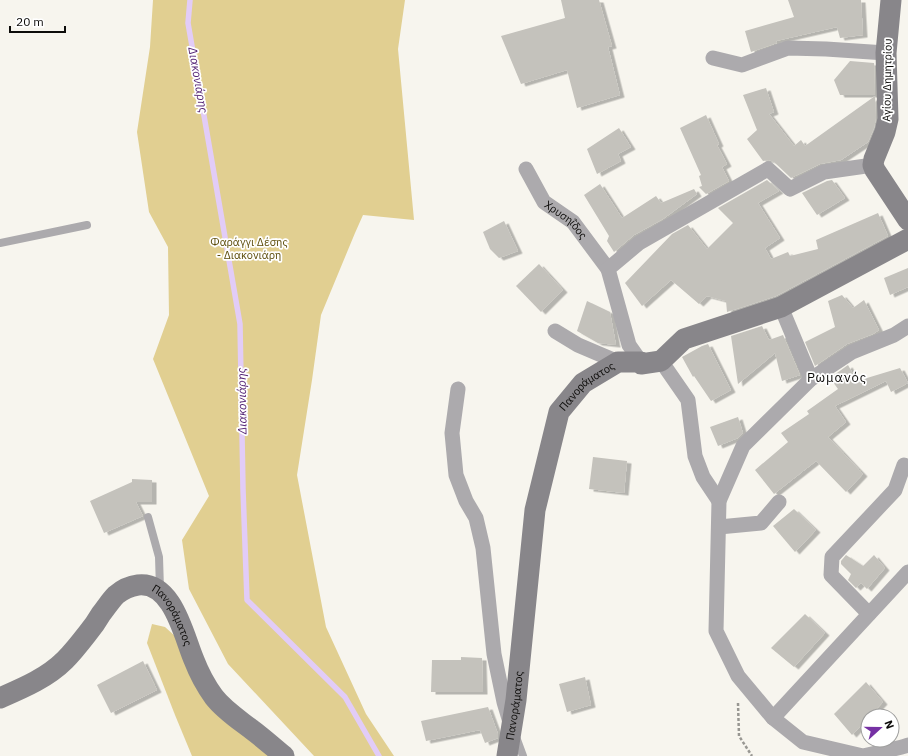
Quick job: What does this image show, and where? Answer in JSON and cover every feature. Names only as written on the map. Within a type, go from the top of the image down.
[{"type":"main road","name":"Αγίου Δημητρίου","points":[[873,165],[888,119],[886,54],[891,0]]},
{"type":"main road","points":[[873,165],[879,177],[908,220]]},
{"type":"main road","points":[[651,361],[684,339],[781,307],[908,239]]},
{"type":"main road","name":"Πανοράματος","points":[[507,756],[516,700],[535,510],[559,412],[583,383],[618,362],[651,361]]},
{"type":"main road","name":"Πανοράματος","points":[[0,698],[46,675],[70,654],[95,623],[110,601],[121,592],[135,586],[146,585],[160,593],[178,616],[194,661],[201,676],[219,704],[284,756]]},
{"type":"street","points":[[713,58],[742,66],[788,48],[826,49],[886,54]]},
{"type":"street","points":[[719,501],[703,477],[695,456],[688,400],[651,361],[629,345],[608,269],[639,243],[768,169],[790,189],[824,172],[873,165]]},
{"type":"street","name":"Χρυσηΐδος","points":[[526,169],[544,202],[573,222],[608,269]]},
{"type":"street","points":[[781,307],[811,379]]},
{"type":"street","points":[[908,326],[894,335],[852,352],[811,379],[743,446],[719,501],[716,631],[738,676],[773,718],[803,742],[863,756],[908,745]]},
{"type":"street","points":[[555,331],[578,345],[618,362]]},
{"type":"street","points":[[458,389],[452,433],[456,475],[466,501],[476,518],[483,548],[494,654],[504,702],[512,727]]},
{"type":"street","points":[[869,614],[831,575],[832,557],[895,490],[904,465]]},
{"type":"street","points":[[719,527],[761,523],[779,502]]},
{"type":"street","points":[[773,718],[908,572]]},
{"type":"lane","points":[[0,243],[87,225]]},
{"type":"lane","points":[[148,517],[159,557],[160,593]]},
{"type":"lane","points":[[512,727],[523,756]]},
{"type":"path","points":[[738,676],[739,736],[752,756]]},
{"type":"green space","name":"Φαράγγι Δέσης - Διακονιάρη","points":[[153,0],[405,0],[398,49],[414,220],[363,215],[321,315],[297,475],[326,627],[366,714],[394,756],[314,756],[228,664],[189,589],[182,540],[209,496],[153,359],[169,315],[168,247],[149,212],[137,132],[150,47]]},
{"type":"green space","points":[[152,624],[165,627],[175,636],[270,756],[192,756],[147,643]]},
{"type":"building","points":[[561,0],[599,0],[612,46],[608,47],[620,95],[577,108],[567,70],[521,84],[501,36],[565,18]]},
{"type":"building","points":[[788,0],[861,0],[863,35],[840,38],[837,27],[776,41],[777,43],[751,52],[745,31],[794,17]]},
{"type":"building","points":[[850,61],[874,63],[875,95],[840,95],[834,80]]},
{"type":"building","points":[[766,88],[774,112],[769,114],[794,146],[801,140],[805,146],[875,96],[876,118],[874,128],[868,142],[841,160],[820,164],[791,178],[774,162],[769,160],[763,161],[747,139],[757,130],[743,95]]},
{"type":"building","points":[[706,115],[719,144],[717,145],[727,164],[722,167],[729,181],[706,194],[699,187],[702,186],[699,176],[701,175],[680,128]]},
{"type":"building","points":[[619,128],[631,147],[618,154],[621,161],[597,174],[587,149]]},
{"type":"building","points":[[767,180],[779,191],[758,203],[780,238],[765,248],[771,259],[788,252],[790,256],[818,249],[816,240],[878,213],[888,236],[776,296],[727,312],[726,301],[707,296],[699,304],[671,280],[642,306],[625,283],[672,234],[688,225],[707,249],[733,223],[718,208]]},
{"type":"building","points":[[832,180],[845,198],[817,215],[802,193]]},
{"type":"building","points":[[600,184],[622,218],[656,196],[661,203],[694,189],[697,194],[663,219],[634,235],[614,252],[607,241],[609,236],[584,195]]},
{"type":"building","points":[[504,221],[518,251],[499,258],[490,249],[483,232]]},
{"type":"building","points":[[539,264],[563,290],[541,312],[516,286]]},
{"type":"building","points":[[908,268],[908,287],[890,295],[884,278]]},
{"type":"building","points":[[842,295],[853,308],[864,300],[879,330],[873,334],[847,344],[815,366],[805,342],[835,327],[828,301]]},
{"type":"building","points":[[587,301],[610,312],[616,345],[598,343],[577,331]]},
{"type":"building","points":[[762,326],[769,340],[783,335],[800,375],[782,381],[775,353],[738,384],[731,336]]},
{"type":"building","points":[[708,344],[731,390],[711,401],[694,376],[693,377],[682,357]]},
{"type":"building","points":[[848,365],[857,381],[900,368],[908,383],[891,392],[886,381],[835,406],[846,422],[828,437],[863,474],[846,492],[816,461],[774,494],[755,470],[788,442],[781,433],[809,414],[807,411],[838,389],[830,378]]},
{"type":"building","points":[[738,417],[743,433],[738,438],[718,446],[710,427]]},
{"type":"building","points":[[593,457],[627,461],[624,493],[589,489]]},
{"type":"building","points":[[132,479],[152,480],[152,502],[136,502],[143,516],[104,533],[90,501],[132,482]]},
{"type":"building","points":[[794,509],[816,530],[795,552],[773,526]]},
{"type":"building","points":[[846,555],[863,566],[874,555],[885,568],[867,589],[861,583],[856,588],[848,580],[851,574],[841,564],[841,561]]},
{"type":"building","points":[[805,614],[825,633],[794,667],[771,648]]},
{"type":"building","points":[[461,657],[482,658],[483,692],[431,692],[432,660],[461,660]]},
{"type":"building","points":[[143,661],[157,690],[111,713],[97,685]]},
{"type":"building","points":[[585,677],[591,705],[567,712],[559,684]]},
{"type":"building","points":[[866,682],[883,702],[877,708],[860,708],[860,726],[852,735],[834,714]]},
{"type":"building","points":[[488,707],[498,734],[498,738],[485,743],[480,730],[426,741],[421,721]]},
{"type":"waterway","name":"Διακονιάρης","points":[[190,0],[188,23],[240,324],[247,600],[345,697],[379,756]]},
{"type":"district","name":"Ρωμανός","points":[[837,377]]}]
